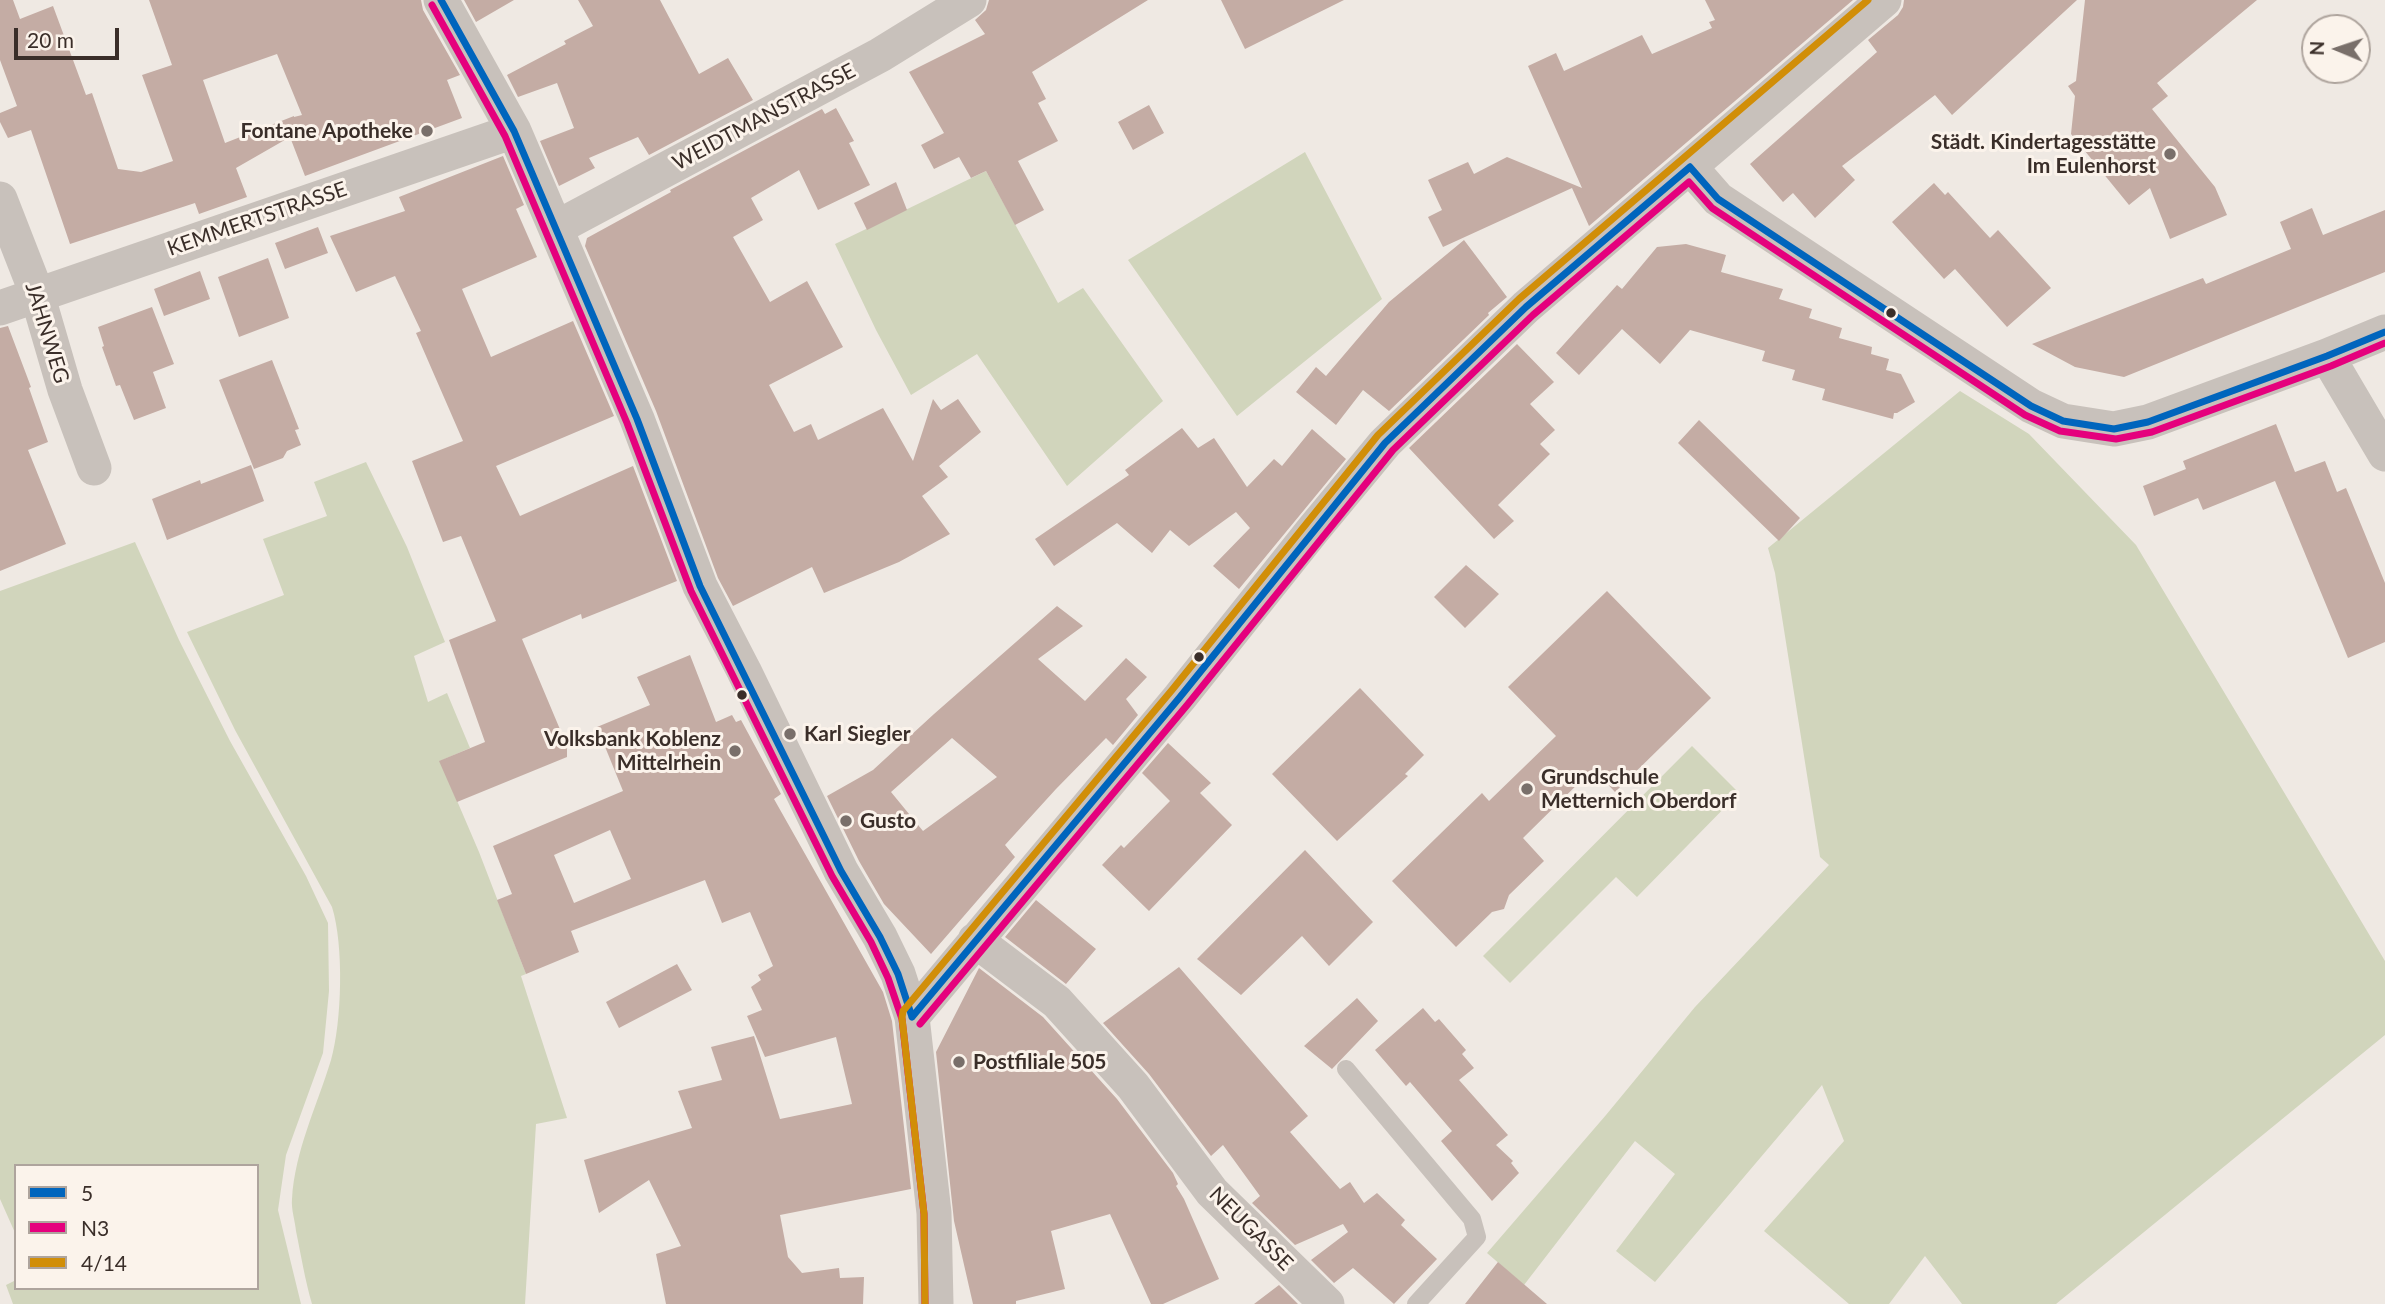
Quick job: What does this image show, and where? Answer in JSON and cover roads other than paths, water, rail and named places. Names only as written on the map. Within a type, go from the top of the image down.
[{"type":"street","points":[[441,0],[514,131],[637,419],[701,586],[841,871],[880,937],[898,974],[912,1017],[934,1213],[936,1304]]},
{"type":"street","name":"WEIDTMANSTRASSE","points":[[556,228],[880,55],[969,0]]},
{"type":"street","points":[[912,1017],[1180,697],[1312,530],[1385,443],[1526,307],[1884,0]]},
{"type":"street","name":"KEMMERTSTRASSE","points":[[0,308],[514,131]]},
{"type":"street","points":[[1690,167],[1718,199],[2031,407],[2063,421],[2114,429],[2148,422],[2385,332]]},
{"type":"street","name":"JAHNWEG","points":[[0,199],[37,294],[65,390],[94,468]]},
{"type":"street","points":[[2327,356],[2385,454]]},
{"type":"street","name":"NEUGASSE","points":[[975,940],[1057,1002],[1133,1086],[1212,1192],[1327,1304]]},
{"type":"lane","points":[[1346,1069],[1472,1219],[1476,1237],[1416,1304]]},
{"type":"place","name":"Fontane Apotheke","points":[[427,131]]},
{"type":"place","name":"Städt. Kindertagesstätte Im Eulenhorst","points":[[2170,154]]},
{"type":"place","name":"Karl Siegler","points":[[790,734]]},
{"type":"place","name":"Volksbank Koblenz Mittelrhein","points":[[735,751]]},
{"type":"place","name":"Grundschule Metternich Oberdorf","points":[[1527,789]]},
{"type":"place","name":"Gusto","points":[[846,821]]},
{"type":"place","name":"Postfiliale 505","points":[[959,1062]]}]
